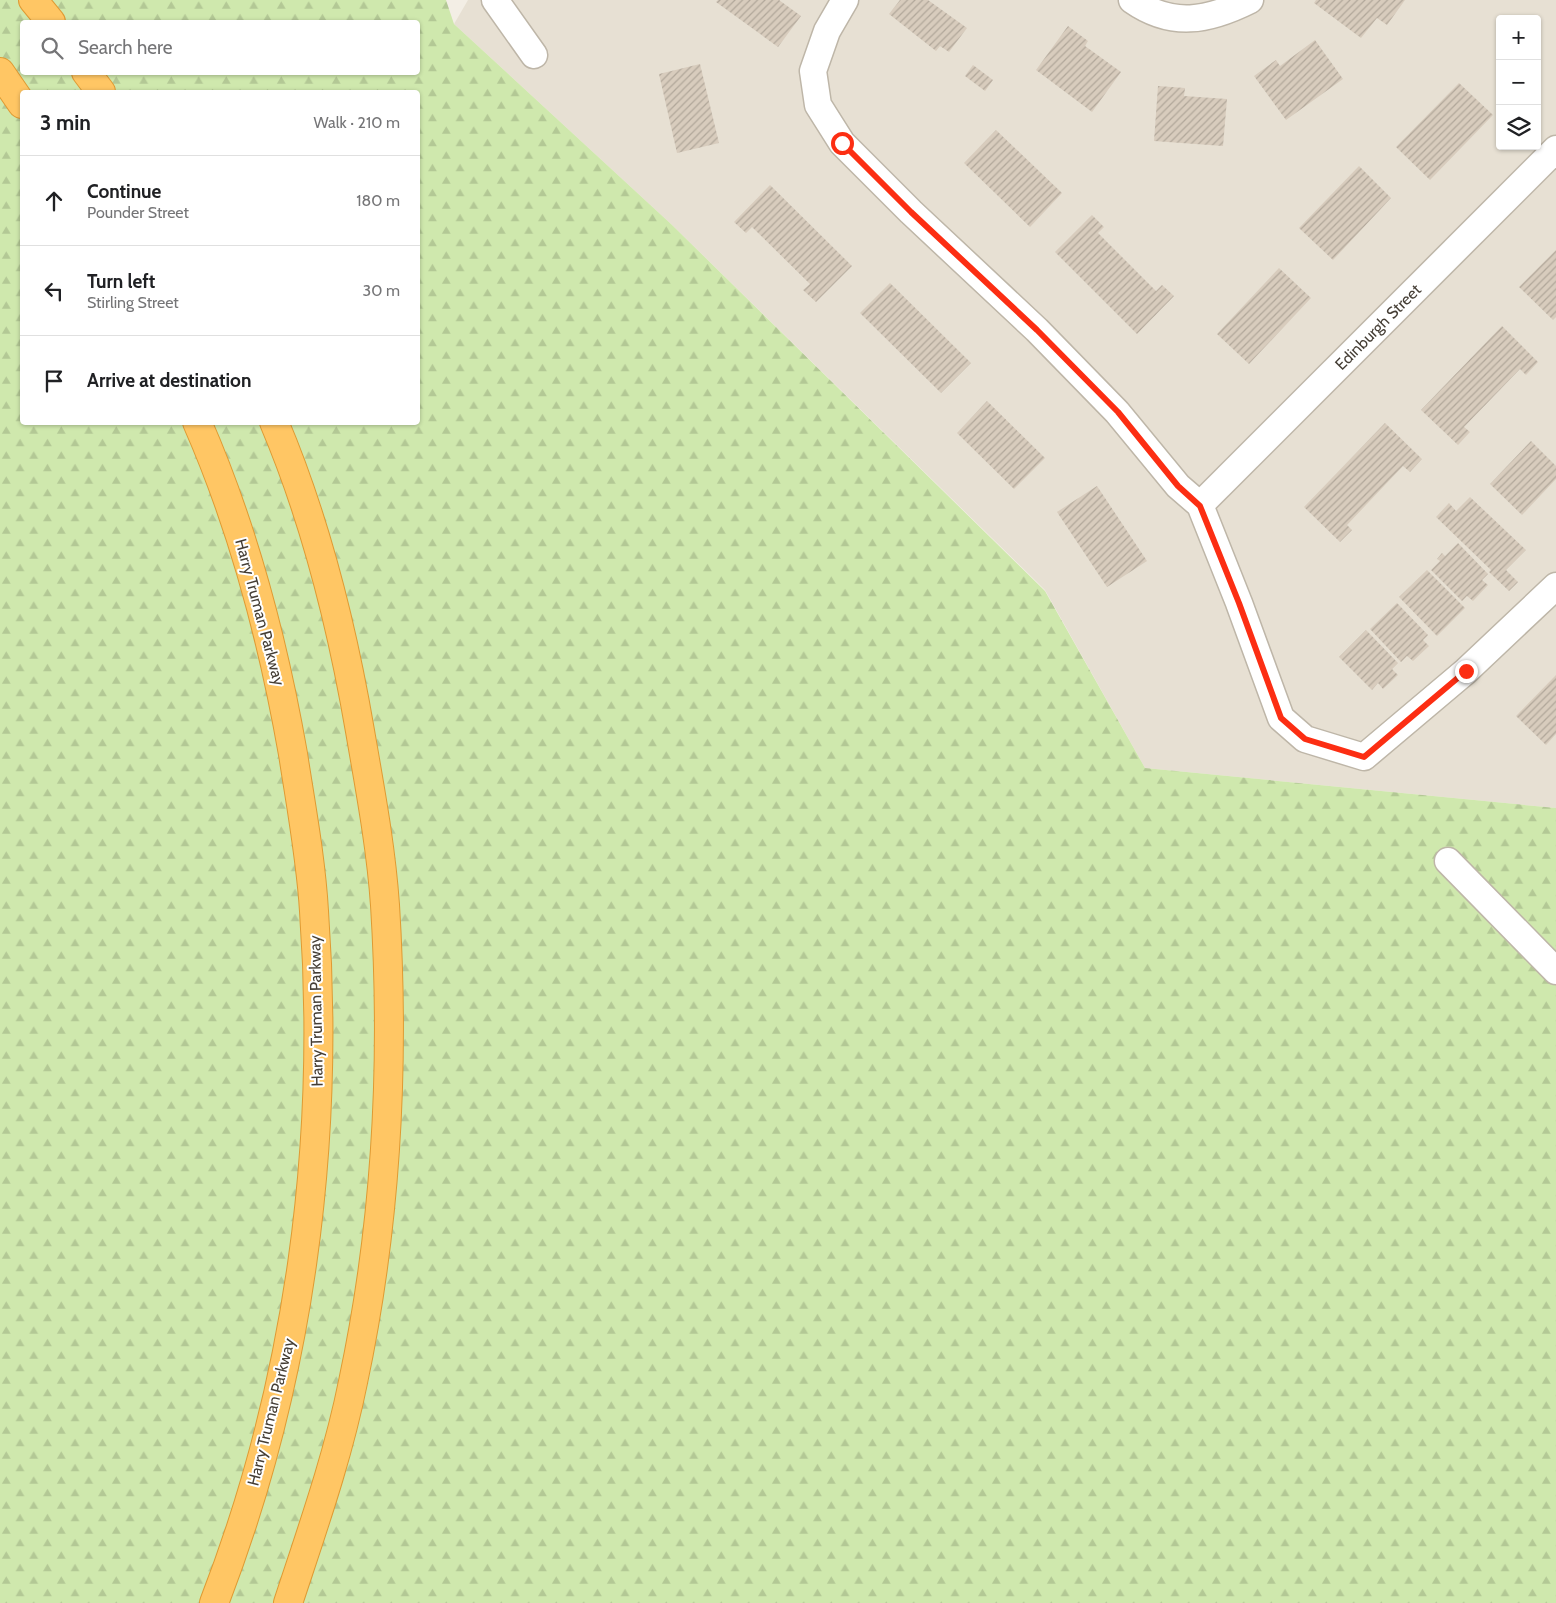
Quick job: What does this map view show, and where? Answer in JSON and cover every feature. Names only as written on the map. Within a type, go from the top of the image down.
[{"type":"highway","points":[[33,0],[49,20]]},
{"type":"highway","points":[[0,72],[20,101]]},
{"type":"highway","points":[[88,75],[100,90]]},
{"type":"highway","name":"Harry Truman Parkway","points":[[198,425],[213,458],[251,567],[280,680],[299,794],[314,909],[319,1025],[315,1140],[304,1254],[285,1368],[255,1479],[214,1603]]},
{"type":"highway","points":[[275,425],[319,547],[349,666],[369,784],[384,904],[389,1025],[385,1144],[374,1262],[356,1365],[322,1498],[288,1603]]},
{"type":"street","points":[[495,0],[534,55]]},
{"type":"street","points":[[845,0],[827,31],[813,71],[818,105],[842,143],[911,212],[1037,330],[1118,412],[1178,486],[1200,506],[1239,603],[1281,718],[1305,739],[1364,757],[1466,671],[1556,586]]},
{"type":"street","points":[[1132,0],[1146,10],[1182,20],[1225,13],[1250,0]]},
{"type":"street","name":"Edinburgh Street","points":[[1200,506],[1556,149]]},
{"type":"street","points":[[1448,862],[1556,970]]},
{"type":"shaded area","points":[[468,0],[1556,0],[1556,808],[1145,768],[1045,590],[671,224],[454,24]]},
{"type":"green space","points":[[0,0],[446,0],[454,24],[671,224],[1045,591],[1145,768],[1556,808],[1556,1603],[0,1603]]},
{"type":"building","points":[[718,0],[779,0],[801,16],[778,47],[716,2]]},
{"type":"building","points":[[900,0],[928,0],[967,28],[949,52],[940,46],[936,51],[889,14]]},
{"type":"building","points":[[1316,0],[1405,0],[1387,25],[1377,18],[1361,38],[1314,3]]},
{"type":"building","points":[[1068,26],[1088,41],[1085,46],[1121,72],[1092,112],[1036,70]]},
{"type":"building","points":[[1315,40],[1343,79],[1286,120],[1254,76],[1276,60],[1280,66]]},
{"type":"building","points":[[700,64],[719,143],[677,153],[659,74]]},
{"type":"building","points":[[973,65],[993,80],[985,91],[965,76]]},
{"type":"building","points":[[1459,83],[1493,115],[1430,180],[1396,147]]},
{"type":"building","points":[[1158,86],[1185,88],[1184,96],[1227,99],[1223,146],[1154,141]]},
{"type":"building","points":[[996,130],[1062,193],[1030,227],[964,163]]},
{"type":"building","points":[[1359,166],[1391,198],[1333,260],[1299,228]]},
{"type":"building","points":[[770,185],[852,266],[816,302],[803,290],[810,284],[752,227],[746,233],[734,222]]},
{"type":"building","points":[[1092,215],[1104,227],[1098,233],[1156,291],[1162,285],[1174,296],[1137,334],[1055,252]]},
{"type":"building","points":[[1556,250],[1556,317],[1553,320],[1519,287]]},
{"type":"building","points":[[1279,268],[1311,298],[1249,364],[1217,334]]},
{"type":"building","points":[[890,283],[971,363],[941,393],[860,313]]},
{"type":"building","points":[[1502,326],[1538,362],[1526,375],[1520,369],[1464,427],[1470,432],[1458,445],[1421,410]]},
{"type":"building","points":[[987,401],[1045,458],[1014,489],[957,433]]},
{"type":"building","points":[[1385,423],[1422,459],[1410,472],[1403,466],[1347,525],[1352,530],[1340,542],[1304,507]]},
{"type":"building","points":[[1531,441],[1556,466],[1556,479],[1522,515],[1490,484]]},
{"type":"building","points":[[1097,486],[1147,561],[1107,587],[1057,512]]},
{"type":"building","points":[[1470,497],[1526,550],[1506,570],[1518,582],[1509,591],[1489,572],[1491,570],[1436,517],[1449,503],[1456,511]]},
{"type":"building","points":[[1458,543],[1488,574],[1482,580],[1488,585],[1473,601],[1467,596],[1462,601],[1431,570],[1440,561],[1437,559],[1442,553],[1445,556]]},
{"type":"building","points":[[1427,570],[1465,608],[1437,636],[1399,597]]},
{"type":"building","points":[[1397,603],[1428,635],[1423,640],[1429,646],[1413,661],[1407,656],[1401,662],[1370,629]]},
{"type":"building","points":[[1366,630],[1398,663],[1392,669],[1398,675],[1383,689],[1378,683],[1372,690],[1339,657]]},
{"type":"building","points":[[1556,675],[1556,734],[1546,745],[1516,716]]},
{"type":"route","points":[[842,143],[911,212],[1037,330],[1118,412],[1178,486],[1200,506],[1239,603],[1281,718],[1305,739],[1364,757],[1466,671]]}]
